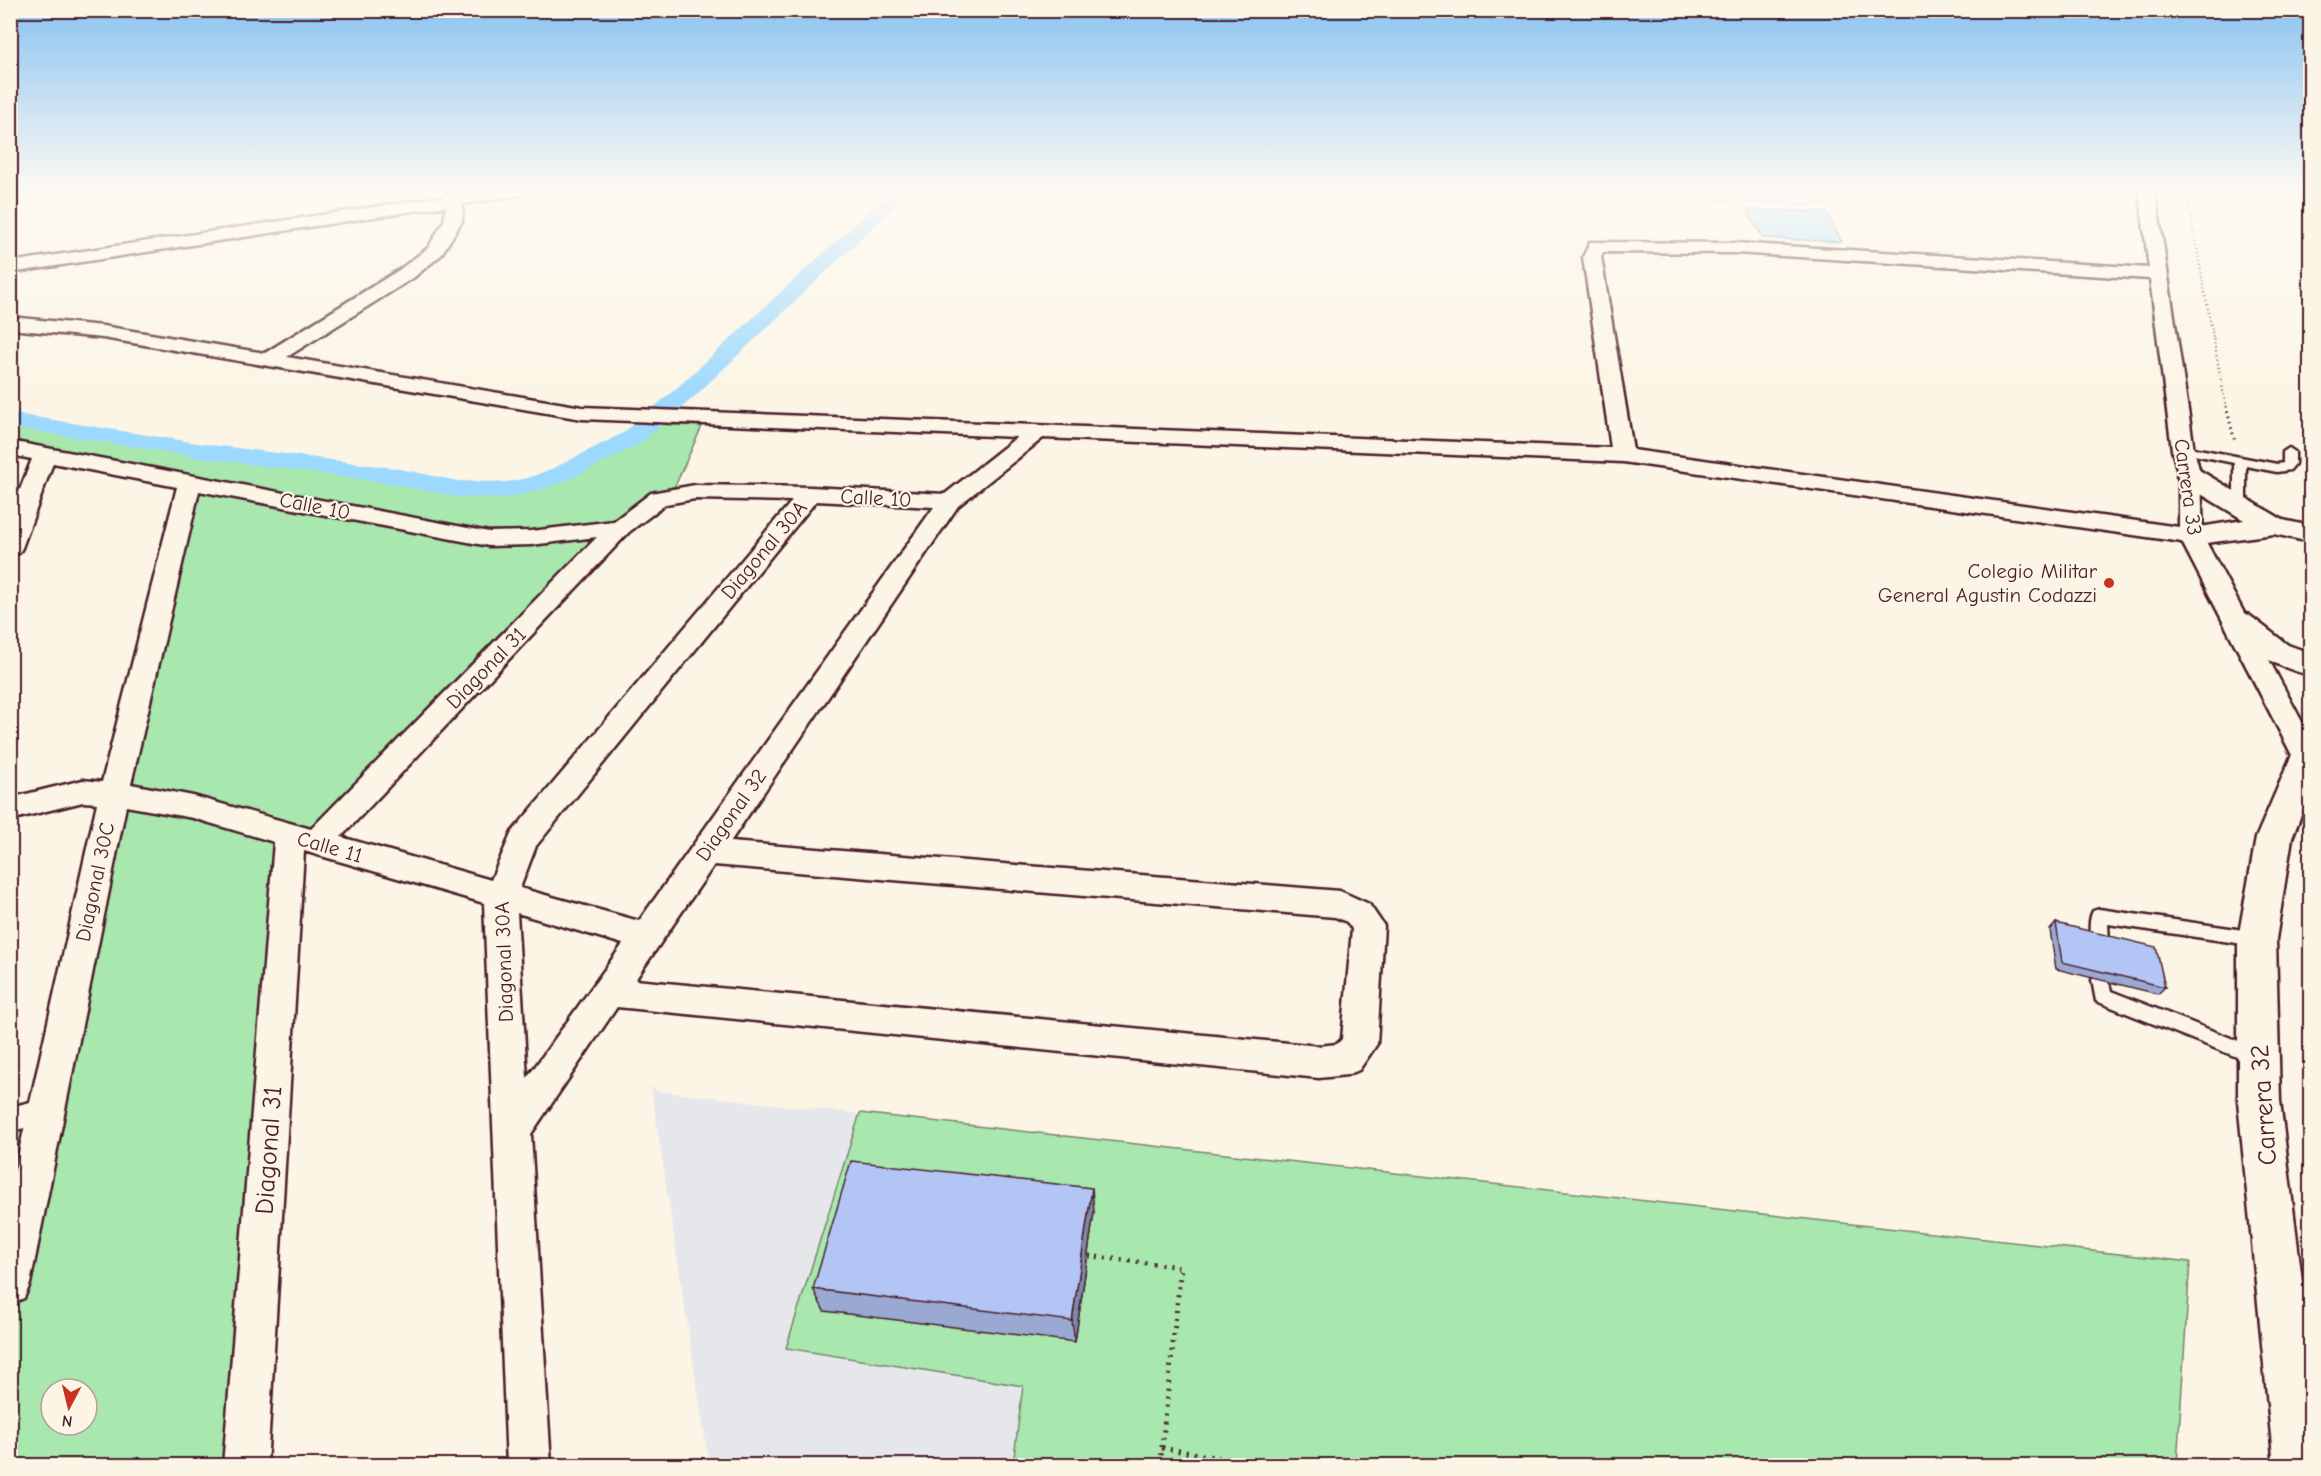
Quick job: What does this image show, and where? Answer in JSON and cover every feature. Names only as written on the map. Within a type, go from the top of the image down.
[{"type":"street","points":[[10,268],[66,259]]},
{"type":"street","points":[[268,360],[406,274],[425,259]]},
{"type":"street","points":[[1592,259],[1623,455]]},
{"type":"street","points":[[1912,259],[2159,274]]},
{"type":"street","name":"Carrera 33","points":[[2157,259],[2183,450],[2190,476],[2191,536],[2309,755]]},
{"type":"street","points":[[10,323],[103,332],[582,413],[679,419],[1623,455],[2191,536],[2274,526],[2310,534]]},
{"type":"street","name":"Diagonal 32","points":[[512,1130],[950,501],[1036,433]]},
{"type":"street","name":"Calle 10","points":[[10,448],[489,539],[531,538],[621,527]]},
{"type":"street","points":[[10,548],[45,454]]},
{"type":"street","points":[[2190,476],[2274,526]]},
{"type":"street","name":"Diagonal 30C","points":[[10,1284],[114,794],[190,482]]},
{"type":"street","name":"Calle 10","points":[[659,498],[695,492],[810,494],[950,501]]},
{"type":"street","name":"Diagonal 30A","points":[[529,1466],[500,897],[523,840],[810,494]]},
{"type":"street","name":"Diagonal 31","points":[[245,1466],[304,839],[621,527],[659,498]]},
{"type":"street","points":[[2238,622],[2277,652],[2310,665]]},
{"type":"street","name":"Carrera 32","points":[[2300,1466],[2259,1101],[2257,939],[2274,838],[2309,755]]},
{"type":"street","name":"Calle 11","points":[[10,809],[83,791],[143,796],[193,807],[500,897],[646,937]]},
{"type":"street","points":[[608,993],[1319,1062],[1347,1059],[1359,1044],[1368,926],[1358,913],[1340,904],[706,852]]},
{"type":"street","points":[[10,1120],[47,1110]]},
{"type":"lane","points":[[2183,450],[2286,467],[2289,464],[2289,452]]},
{"type":"lane","points":[[2240,460],[2240,506]]},
{"type":"lane","points":[[2100,942],[2099,916],[2257,939]]},
{"type":"lane","points":[[2102,980],[2102,996],[2258,1057]]},
{"type":"path","points":[[2198,259],[2223,394],[2240,460]]},
{"type":"path","points":[[1089,1256],[1181,1267],[1160,1466]]},
{"type":"path","points":[[1162,1448],[1267,1466]]},
{"type":"shaded area","points":[[651,1086],[657,1091],[1371,1172],[2177,1465],[709,1465]]},
{"type":"green space","points":[[10,422],[214,456],[381,475],[456,488],[494,491],[534,487],[563,478],[614,452],[655,424],[702,426],[675,486],[660,492],[626,515],[605,522],[571,528],[485,530],[11,440]]},
{"type":"green space","points":[[190,482],[489,539],[621,527],[317,843],[291,836],[245,1465],[11,1466],[11,1284]]},
{"type":"green space","points":[[860,1113],[2190,1262],[2177,1465],[1013,1465],[1023,1386],[786,1348]]},
{"type":"building","points":[[2056,923],[2156,947],[2165,987],[2062,962]]},
{"type":"building","points":[[851,1161],[1092,1188],[1072,1321],[813,1289]]},
{"type":"waterway","points":[[10,420],[197,450],[395,476],[458,489],[507,490],[535,484],[565,472],[632,438],[687,391],[829,259]]},
{"type":"place","name":"Colegio Militar General Agustin Codazzi","points":[[2109,583]]}]
